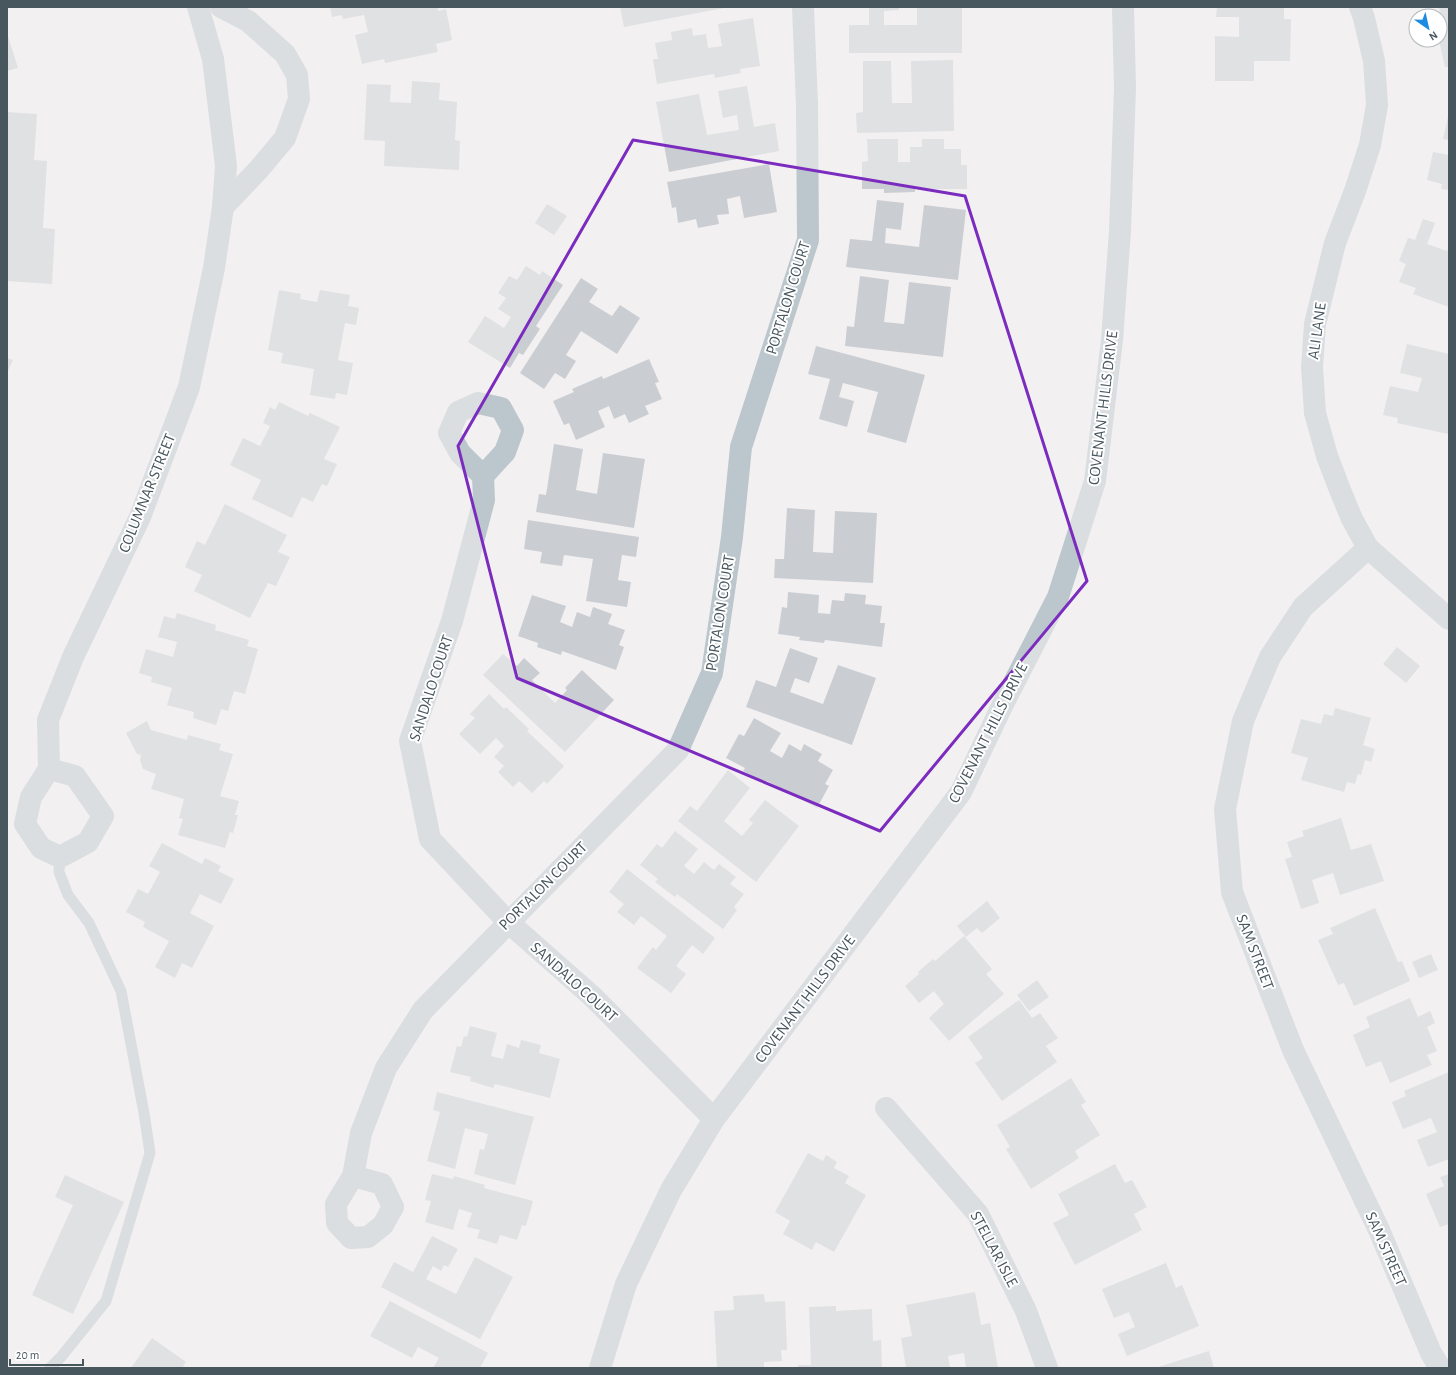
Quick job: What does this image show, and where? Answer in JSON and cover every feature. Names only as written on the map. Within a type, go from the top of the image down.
[{"type":"street","name":"COLUMNAR STREET","points":[[49,768],[48,720],[73,657],[140,517],[189,387],[214,268],[223,207],[226,166],[213,59],[198,7]]},
{"type":"street","points":[[221,7],[248,21],[285,54],[297,75],[299,99],[285,138],[260,168],[223,207]]},
{"type":"street","name":"PORTALON COURT","points":[[353,1176],[361,1133],[386,1068],[423,1010],[678,750],[712,673],[732,537],[741,447],[808,240],[807,105],[803,7]]},
{"type":"street","name":"COVENANT HILLS DRIVE","points":[[600,1368],[626,1284],[671,1190],[714,1119],[961,792],[1003,704],[1058,597],[1095,481],[1112,340],[1120,231],[1124,104],[1124,7]]},
{"type":"street","name":"ALI LANE","points":[[1360,7],[1374,61],[1377,105],[1370,145],[1355,191],[1335,243],[1315,324],[1312,367],[1315,413],[1326,456],[1352,519],[1368,548],[1449,619]]},
{"type":"street","name":"SANDALO COURT","points":[[483,476],[484,500],[452,621],[410,741],[430,839],[508,922],[593,997],[714,1119]]},
{"type":"street","name":"SAM STREET","points":[[1368,548],[1303,607],[1270,657],[1243,721],[1225,809],[1232,892],[1293,1050],[1379,1230],[1431,1353],[1440,1368]]},
{"type":"street","points":[[49,768],[75,776],[103,816],[88,842],[60,857],[41,848],[25,824],[31,797],[49,768]]},
{"type":"street","name":"STELLAR ISLE","points":[[886,1108],[978,1214],[1026,1311],[1047,1368]]},
{"type":"lane","points":[[50,1368],[62,1357],[106,1301],[150,1153],[144,1113],[120,991],[89,923],[68,895],[59,872],[60,857]]},
{"type":"highlighted area","points":[[633,140],[965,196],[1087,581],[880,831],[517,678],[458,446]]},
{"type":"building","points":[[330,7],[438,7],[438,11],[446,9],[452,40],[436,44],[438,52],[385,63],[384,59],[362,64],[355,35],[368,32],[364,15],[343,19],[342,15],[332,17]]},
{"type":"building","points":[[620,7],[724,7],[724,8],[624,27]]},
{"type":"building","points":[[869,7],[899,7],[899,10],[884,11],[884,25],[917,25],[917,7],[962,7],[962,53],[849,53],[849,25],[869,25]]},
{"type":"building","points":[[1217,7],[1284,7],[1284,19],[1291,19],[1290,61],[1254,61],[1254,81],[1215,81],[1215,36],[1239,37],[1239,17],[1216,17]]},
{"type":"building","points":[[1449,7],[1449,67],[1445,67],[1441,48],[1448,48],[1448,8],[1439,8]]},
{"type":"building","points":[[753,18],[760,66],[740,69],[741,73],[715,78],[714,74],[657,84],[653,59],[658,59],[655,43],[672,40],[671,32],[692,28],[693,36],[706,34],[708,48],[722,46],[718,24]]},
{"type":"building","points":[[7,33],[18,68],[7,71]]},
{"type":"building","points":[[953,60],[954,131],[857,133],[856,113],[863,112],[863,61],[891,61],[892,103],[912,103],[911,61]]},
{"type":"building","points":[[412,81],[440,83],[439,100],[457,102],[455,140],[460,141],[459,170],[384,166],[385,141],[364,140],[367,84],[391,85],[390,102],[411,103]]},
{"type":"building","points":[[747,86],[754,127],[775,123],[779,151],[669,172],[656,102],[699,94],[707,135],[739,130],[737,115],[723,118],[718,91]]},
{"type":"building","points":[[7,112],[37,114],[34,160],[47,161],[43,228],[55,229],[52,284],[7,281]]},
{"type":"building","points":[[1449,117],[1449,140],[1443,139]]},
{"type":"building","points":[[867,139],[898,139],[898,162],[910,162],[910,147],[922,147],[922,139],[944,139],[944,149],[961,149],[961,165],[967,165],[967,189],[915,189],[915,192],[884,193],[884,189],[862,189],[862,162],[868,161]]},
{"type":"building","points":[[1433,152],[1449,155],[1449,190],[1441,189],[1442,184],[1427,180]]},
{"type":"building","points":[[769,164],[777,212],[744,218],[740,196],[727,199],[729,214],[717,215],[719,224],[698,228],[696,219],[678,223],[676,207],[672,208],[667,182]]},
{"type":"building","points":[[877,200],[904,203],[901,230],[886,228],[885,243],[919,247],[924,205],[966,210],[958,280],[846,267],[850,239],[872,241]]},
{"type":"building","points":[[547,204],[567,216],[554,235],[535,223]]},
{"type":"building","points":[[1423,219],[1435,223],[1427,244],[1447,251],[1449,246],[1449,307],[1413,294],[1416,288],[1399,282],[1406,264],[1399,261],[1408,238],[1415,240]]},
{"type":"building","points":[[526,266],[540,275],[542,271],[563,285],[536,326],[540,329],[523,355],[519,353],[510,368],[468,342],[485,316],[504,328],[511,317],[498,309],[506,298],[498,293],[509,276],[517,280]]},
{"type":"building","points":[[860,276],[889,280],[884,322],[904,324],[909,282],[951,287],[943,357],[845,346],[847,326],[854,327]]},
{"type":"building","points":[[581,278],[598,289],[589,302],[612,316],[620,305],[640,318],[617,354],[581,331],[566,355],[576,361],[565,379],[555,373],[544,389],[520,373]]},
{"type":"building","points":[[279,290],[301,294],[300,299],[317,302],[320,290],[350,295],[348,306],[359,308],[356,325],[345,323],[338,360],[353,363],[347,395],[336,393],[335,399],[310,395],[314,369],[281,363],[283,353],[268,350]]},
{"type":"building","points":[[1407,344],[1449,354],[1448,434],[1397,423],[1398,418],[1383,415],[1390,386],[1418,392],[1422,378],[1400,373]]},
{"type":"building","points":[[816,346],[925,375],[906,443],[867,432],[878,392],[843,383],[839,397],[854,401],[847,427],[819,419],[830,379],[808,374]]},
{"type":"building","points":[[7,358],[13,360],[7,373]]},
{"type":"building","points":[[649,359],[659,382],[655,383],[662,399],[645,406],[649,414],[629,423],[625,414],[614,419],[609,406],[598,411],[605,427],[576,440],[569,423],[564,425],[553,401],[574,392],[572,389],[602,376],[603,379]]},
{"type":"building","points":[[279,402],[308,416],[310,413],[340,427],[324,459],[337,464],[327,486],[322,484],[313,502],[302,497],[292,518],[252,499],[261,480],[230,465],[243,438],[260,446],[270,426],[263,423],[270,407],[275,410]]},
{"type":"building","points":[[554,444],[583,449],[576,490],[597,494],[603,453],[645,459],[634,528],[536,512],[539,494],[546,495]]},
{"type":"building","points":[[225,504],[287,535],[278,552],[290,557],[276,586],[268,583],[250,618],[194,591],[202,575],[185,567],[197,541],[205,545]]},
{"type":"building","points":[[787,508],[815,510],[813,552],[833,553],[835,511],[877,513],[873,583],[774,578],[775,559],[784,559]]},
{"type":"building","points":[[528,520],[639,537],[636,557],[622,555],[618,580],[631,582],[627,607],[586,601],[593,559],[564,555],[562,566],[540,563],[542,552],[524,549]]},
{"type":"building","points":[[788,592],[819,595],[818,613],[830,614],[832,600],[844,601],[845,593],[866,595],[865,604],[882,606],[880,623],[885,623],[882,647],[825,640],[824,643],[799,640],[800,637],[778,634],[782,607],[787,608]]},
{"type":"building","points":[[532,595],[566,606],[560,622],[572,627],[577,612],[590,617],[593,607],[612,614],[608,624],[625,630],[619,645],[624,647],[616,670],[562,651],[561,655],[537,647],[538,643],[518,636]]},
{"type":"building","points":[[177,613],[216,625],[215,630],[249,640],[247,646],[258,649],[245,694],[234,691],[228,711],[221,709],[216,725],[193,718],[194,712],[167,705],[172,688],[151,682],[152,677],[139,673],[146,649],[173,657],[177,642],[158,637],[164,616],[175,619]]},
{"type":"building","points":[[1397,647],[1420,666],[1406,683],[1383,664]]},
{"type":"building","points":[[790,648],[818,658],[809,683],[795,678],[790,692],[823,704],[838,665],[876,678],[852,745],[746,707],[756,680],[776,687]]},
{"type":"building","points":[[503,654],[517,666],[524,658],[540,673],[532,680],[555,703],[567,690],[565,688],[582,670],[614,700],[565,752],[483,675]]},
{"type":"building","points":[[489,694],[504,709],[506,707],[529,729],[527,731],[564,766],[547,784],[544,781],[532,793],[519,781],[513,787],[498,772],[504,766],[494,757],[504,746],[496,738],[480,754],[459,734],[475,718],[470,714]]},
{"type":"building","points":[[1335,708],[1371,718],[1363,745],[1375,749],[1371,762],[1365,760],[1361,775],[1358,774],[1355,784],[1347,782],[1344,792],[1301,780],[1308,758],[1291,753],[1301,719],[1321,724],[1324,714],[1333,716]]},
{"type":"building","points":[[754,718],[781,733],[770,751],[782,758],[789,744],[801,751],[804,744],[822,754],[818,761],[833,770],[825,784],[829,786],[817,808],[767,781],[766,783],[743,771],[745,768],[726,758],[739,734],[744,736]]},
{"type":"building","points":[[147,721],[151,730],[187,740],[188,735],[221,744],[219,750],[233,754],[220,796],[239,801],[235,815],[238,815],[233,833],[230,832],[225,848],[178,835],[183,819],[179,818],[184,799],[151,789],[156,774],[143,769],[140,760],[141,755],[137,754],[126,733]]},
{"type":"building","points":[[728,770],[750,788],[724,821],[742,836],[753,823],[749,820],[765,800],[799,826],[756,882],[678,821],[690,806],[697,811]]},
{"type":"building","points":[[1341,818],[1351,850],[1371,844],[1384,881],[1340,895],[1333,873],[1312,880],[1319,903],[1301,909],[1285,859],[1292,857],[1287,842],[1304,836],[1302,831]]},
{"type":"building","points":[[675,831],[698,849],[684,866],[694,874],[704,862],[714,870],[719,864],[736,877],[730,884],[744,894],[734,907],[737,910],[723,929],[677,894],[675,897],[655,882],[658,879],[640,865],[657,844],[662,848]]},
{"type":"building","points":[[162,843],[202,864],[205,858],[221,866],[218,871],[234,879],[221,904],[200,894],[190,913],[214,926],[192,968],[182,963],[175,978],[155,967],[169,941],[143,927],[145,922],[126,912],[138,889],[148,894],[160,872],[149,866]]},
{"type":"building","points":[[627,869],[715,938],[703,954],[692,945],[676,966],[686,974],[671,993],[637,968],[653,947],[656,950],[667,936],[641,916],[634,925],[617,912],[624,904],[609,892]]},
{"type":"building","points":[[987,901],[1000,918],[982,933],[977,928],[966,937],[957,926]]},
{"type":"building","points":[[1375,908],[1398,962],[1402,961],[1410,981],[1354,1006],[1344,983],[1338,985],[1318,940],[1333,934],[1330,928]]},
{"type":"building","points":[[964,936],[992,969],[986,974],[1004,994],[949,1041],[929,1018],[944,1004],[934,991],[919,1003],[905,986],[933,959],[935,961]]},
{"type":"building","points":[[1431,954],[1438,970],[1419,978],[1412,962]]},
{"type":"building","points":[[1037,980],[1049,997],[1029,1011],[1017,995]]},
{"type":"building","points":[[1410,998],[1418,1017],[1430,1011],[1435,1023],[1427,1027],[1437,1051],[1427,1055],[1432,1065],[1390,1083],[1381,1061],[1366,1067],[1353,1035],[1370,1027],[1366,1017]]},
{"type":"building","points":[[1019,1000],[1032,1018],[1040,1013],[1058,1038],[1046,1046],[1057,1062],[1002,1101],[975,1063],[983,1058],[968,1037]]},
{"type":"building","points":[[470,1026],[497,1033],[491,1056],[503,1059],[507,1044],[519,1048],[521,1040],[541,1045],[539,1053],[560,1059],[550,1098],[495,1084],[493,1088],[470,1081],[471,1077],[450,1072],[457,1046],[461,1047],[464,1036],[467,1037]]},
{"type":"building","points":[[1449,1072],[1449,1159],[1428,1167],[1417,1140],[1437,1132],[1431,1118],[1403,1129],[1392,1102],[1406,1096],[1404,1091]]},
{"type":"building","points":[[1071,1078],[1086,1102],[1081,1105],[1100,1135],[1075,1151],[1079,1158],[1031,1189],[1006,1149],[1010,1147],[997,1125]]},
{"type":"building","points":[[437,1092],[534,1117],[515,1185],[474,1174],[480,1149],[484,1150],[488,1134],[465,1128],[455,1169],[427,1161],[440,1112],[433,1110]]},
{"type":"building","points":[[808,1153],[823,1161],[826,1155],[837,1162],[834,1168],[849,1176],[845,1183],[866,1195],[834,1252],[816,1242],[812,1250],[783,1234],[790,1221],[775,1212]]},
{"type":"building","points":[[1115,1164],[1125,1183],[1132,1180],[1147,1207],[1134,1214],[1142,1230],[1075,1265],[1053,1223],[1069,1215],[1058,1194]]},
{"type":"building","points":[[432,1174],[453,1179],[454,1176],[485,1185],[484,1188],[533,1201],[526,1226],[522,1225],[517,1240],[500,1235],[497,1244],[477,1238],[480,1230],[467,1227],[472,1213],[459,1209],[453,1230],[425,1222],[431,1201],[425,1200]]},
{"type":"building","points":[[1449,1174],[1449,1224],[1440,1227],[1426,1194],[1444,1186],[1440,1177]]},
{"type":"building","points":[[65,1175],[124,1202],[73,1314],[32,1295],[73,1205],[55,1197]]},
{"type":"building","points":[[432,1236],[458,1249],[448,1267],[444,1265],[441,1271],[433,1266],[426,1279],[456,1294],[475,1257],[513,1277],[480,1339],[381,1287],[394,1262],[413,1272]]},
{"type":"building","points":[[1166,1263],[1176,1288],[1182,1285],[1199,1326],[1127,1356],[1118,1334],[1135,1327],[1129,1312],[1114,1318],[1102,1289]]},
{"type":"building","points":[[975,1292],[981,1325],[990,1323],[998,1368],[966,1368],[964,1353],[948,1356],[950,1368],[906,1368],[901,1338],[912,1336],[906,1305]]},
{"type":"building","points":[[764,1294],[765,1302],[785,1301],[787,1350],[781,1350],[782,1361],[764,1362],[764,1368],[717,1368],[714,1311],[734,1310],[733,1296]]},
{"type":"building","points":[[390,1301],[488,1353],[480,1368],[433,1368],[439,1358],[418,1347],[412,1358],[370,1336]]},
{"type":"building","points":[[836,1306],[836,1311],[872,1309],[873,1341],[881,1340],[882,1368],[798,1368],[798,1365],[811,1365],[809,1307]]},
{"type":"building","points":[[152,1338],[186,1362],[182,1368],[131,1368]]},
{"type":"building","points":[[1209,1351],[1214,1368],[1155,1368]]}]
